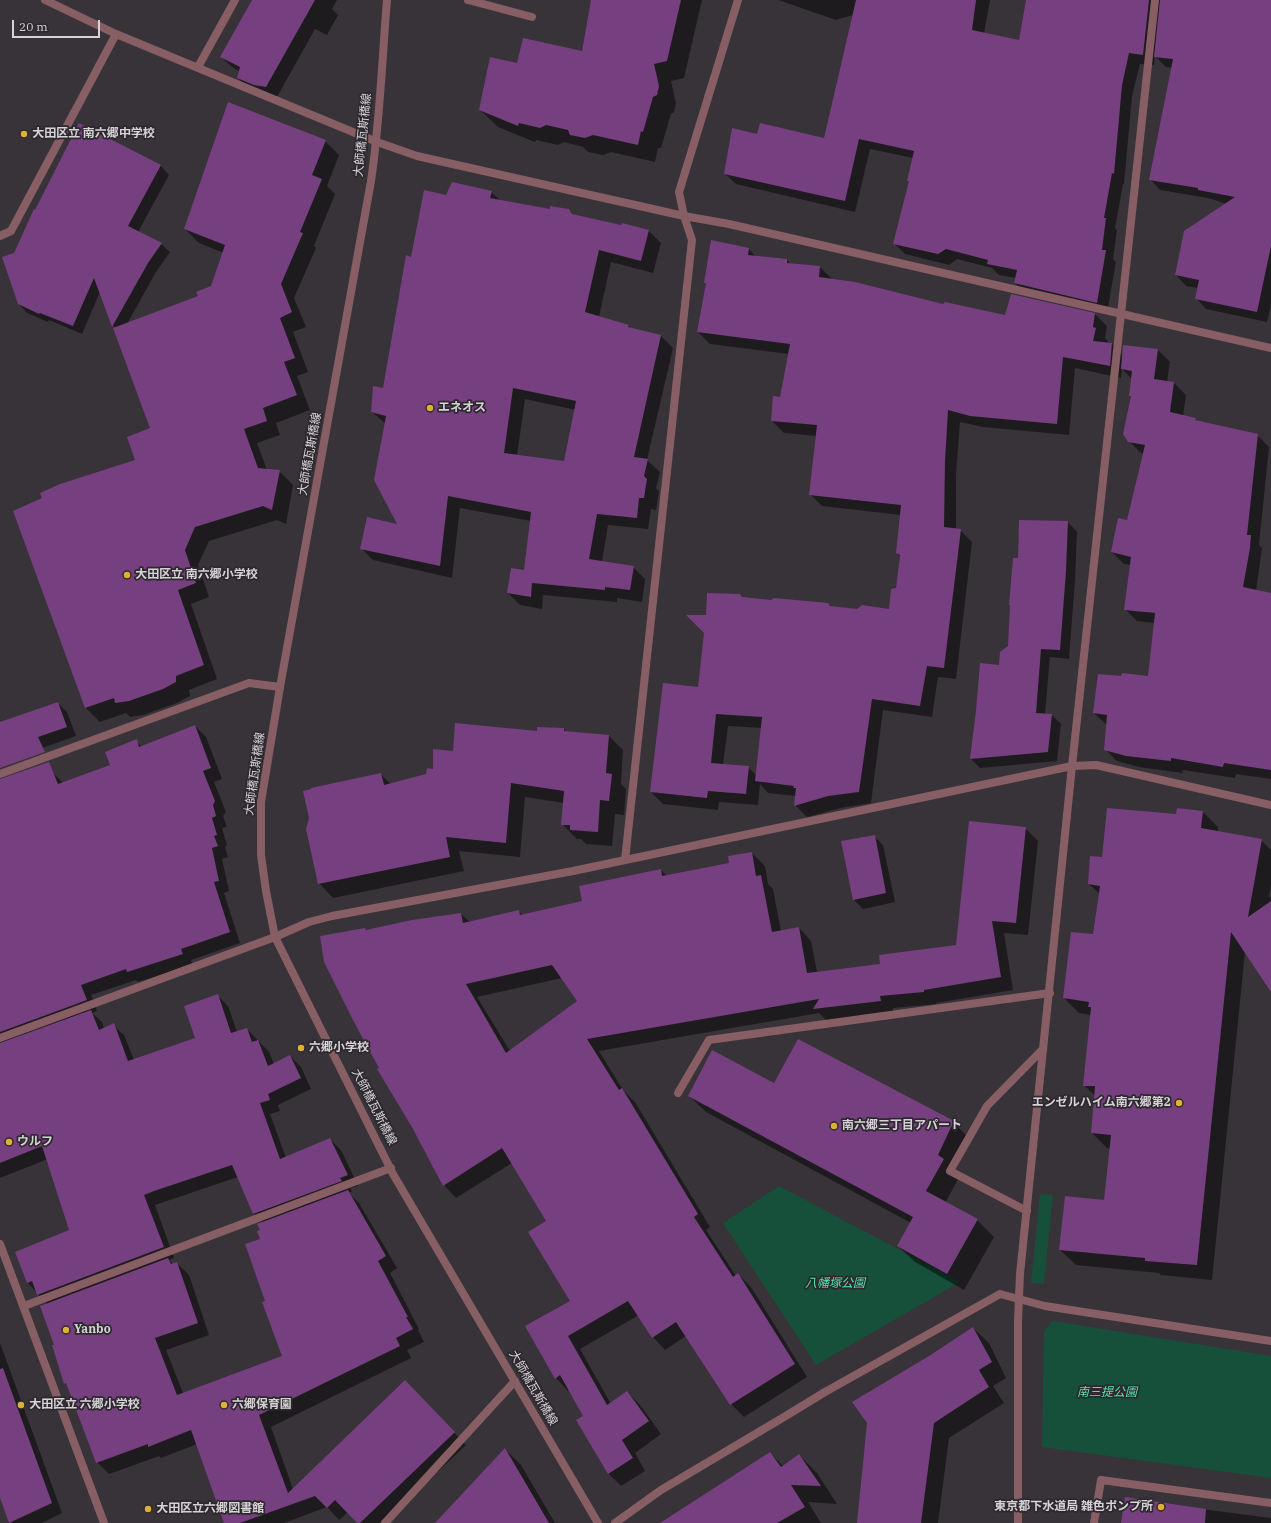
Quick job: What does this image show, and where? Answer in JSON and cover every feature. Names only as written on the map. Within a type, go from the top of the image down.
[{"type":"street","points":[[45,0],[116,34],[377,142],[417,156],[684,216],[730,224],[1271,348]]},
{"type":"street","points":[[198,67],[235,0]]},
{"type":"street","name":"大師橋瓦斯橋線","points":[[387,0],[377,142],[261,802],[261,854],[274,937],[391,1168],[598,1523]]},
{"type":"street","points":[[468,0],[532,17]]},
{"type":"street","points":[[625,860],[692,240],[684,216],[679,192],[738,0]]},
{"type":"street","points":[[1018,1523],[1018,1298],[1072,766],[1155,0]]},
{"type":"street","points":[[0,236],[12,231],[116,34]]},
{"type":"street","points":[[0,774],[249,683],[280,688]]},
{"type":"street","points":[[0,1038],[274,937],[309,922],[332,916],[625,860],[1072,766],[1096,766],[1271,805]]},
{"type":"street","points":[[678,1094],[709,1040],[1050,993]]},
{"type":"street","points":[[1027,1211],[950,1171],[988,1106],[1043,1050]]},
{"type":"street","points":[[24,1306],[391,1168]]},
{"type":"street","points":[[0,1244],[104,1523]]},
{"type":"street","points":[[615,1523],[661,1490],[784,1418],[825,1392],[1000,1294],[1045,1306],[1271,1341]]},
{"type":"street","points":[[385,1523],[515,1380]]},
{"type":"street","points":[[1094,1523],[1101,1480],[1271,1503]]},
{"type":"green space","name":"八幡塚公園","points":[[779,1186],[960,1282],[816,1365],[723,1223]]},
{"type":"green space","points":[[1040,1194],[1053,1195],[1044,1284],[1031,1283]]},
{"type":"green space","name":"南三提公園","points":[[1053,1321],[1271,1356],[1271,1478],[1042,1447],[1044,1331]]},
{"type":"building","points":[[252,0],[315,0],[266,87],[254,85],[237,78],[240,67],[220,57]]},
{"type":"building","points":[[591,0],[681,0],[667,61],[654,64],[659,86],[657,95],[653,97],[643,132],[641,131],[638,145],[593,135],[585,138],[570,135],[568,130],[546,125],[540,128],[519,123],[518,126],[479,110],[490,57],[517,63],[523,38],[582,51]]},
{"type":"building","points":[[856,0],[976,0],[972,30],[1019,40],[1026,0],[1149,0],[1143,55],[1129,53],[1122,85],[1114,174],[1112,173],[1104,218],[1106,218],[1102,250],[1106,250],[1097,303],[1014,283],[1017,270],[987,264],[988,260],[946,249],[938,254],[893,244],[909,181],[907,181],[914,151],[859,139],[845,201],[724,174],[732,128],[757,134],[760,123],[824,138]]},
{"type":"building","points":[[1160,0],[1271,0],[1271,246],[1257,312],[1195,299],[1199,280],[1175,275],[1184,231],[1235,197],[1198,190],[1198,188],[1149,180],[1173,59],[1154,57]]},
{"type":"building","points":[[228,102],[326,140],[312,175],[322,179],[300,232],[303,233],[281,284],[292,312],[280,318],[295,358],[284,362],[297,395],[263,408],[267,421],[244,429],[258,468],[280,470],[272,510],[263,506],[195,527],[185,550],[196,583],[178,590],[204,665],[176,676],[176,682],[163,689],[129,701],[115,703],[114,698],[85,708],[13,511],[42,498],[40,493],[60,484],[135,460],[127,437],[150,428],[113,328],[198,296],[196,292],[211,286],[225,245],[184,229]]},
{"type":"building","points":[[79,123],[161,165],[128,226],[162,243],[148,263],[112,327],[94,278],[73,326],[40,313],[39,314],[18,304],[2,257],[14,253],[34,209],[35,210]]},
{"type":"building","points":[[452,182],[492,191],[490,198],[550,209],[550,206],[569,209],[572,214],[621,225],[622,223],[649,230],[641,261],[599,250],[585,312],[629,325],[628,327],[661,335],[634,457],[648,459],[644,476],[647,479],[644,498],[639,498],[637,518],[597,514],[589,559],[634,566],[630,590],[605,587],[605,590],[532,583],[531,597],[507,593],[511,568],[524,570],[531,512],[448,496],[440,566],[360,549],[367,517],[397,524],[374,480],[386,416],[371,412],[373,386],[383,388],[406,255],[411,257],[424,190],[446,195]],"holes":[[[513,388],[576,401],[564,461],[504,453]]]},
{"type":"building","points":[[711,240],[749,248],[748,255],[787,259],[787,263],[820,266],[819,277],[855,282],[943,304],[945,302],[1005,315],[1011,294],[1095,313],[1093,327],[1096,328],[1093,341],[1112,343],[1110,366],[1063,357],[1057,424],[970,416],[948,410],[945,461],[944,527],[961,529],[944,668],[927,666],[920,706],[872,699],[859,792],[828,796],[794,806],[796,788],[793,788],[794,786],[755,781],[762,717],[716,714],[711,763],[749,766],[746,794],[708,791],[707,798],[650,792],[663,683],[698,687],[704,633],[686,615],[706,615],[707,593],[740,594],[742,597],[771,600],[774,598],[828,603],[830,606],[857,609],[862,605],[889,609],[891,589],[896,588],[900,555],[896,553],[901,505],[809,495],[817,425],[771,421],[773,396],[780,397],[790,344],[697,332],[706,283],[704,283]]},
{"type":"building","points":[[1123,345],[1158,349],[1154,379],[1174,382],[1170,412],[1196,418],[1195,420],[1258,434],[1247,535],[1251,535],[1250,548],[1243,587],[1271,593],[1271,770],[1224,763],[1223,767],[1171,758],[1171,761],[1126,756],[1104,750],[1107,715],[1093,713],[1098,674],[1121,676],[1122,673],[1148,676],[1155,613],[1124,610],[1131,557],[1111,552],[1118,518],[1127,520],[1145,445],[1128,442],[1123,434],[1131,396],[1129,396],[1132,371],[1121,369]]},
{"type":"building","points":[[1019,520],[1068,521],[1060,650],[1041,649],[1036,713],[1052,714],[1048,752],[970,759],[980,663],[999,665],[1000,652],[1008,646],[1009,605],[1013,558],[1018,558]]},
{"type":"building","points":[[58,702],[67,727],[38,737],[45,752],[0,768],[0,722]]},
{"type":"building","points":[[455,723],[537,731],[537,727],[564,728],[564,731],[609,735],[606,773],[612,774],[609,801],[600,800],[598,832],[570,830],[570,825],[561,825],[564,791],[511,783],[506,843],[446,837],[450,857],[318,884],[306,829],[309,818],[303,791],[381,773],[384,785],[426,774],[427,768],[433,769],[433,749],[453,751]]},
{"type":"building","points":[[195,725],[211,768],[203,771],[215,801],[213,805],[216,816],[212,818],[217,835],[214,836],[218,846],[212,848],[219,881],[214,882],[230,932],[181,949],[183,954],[127,972],[126,969],[81,985],[87,1000],[0,1032],[0,779],[49,762],[58,784],[110,765],[105,752],[137,739],[139,747]]},
{"type":"building","points":[[1107,808],[1176,814],[1177,808],[1203,811],[1201,828],[1262,839],[1248,917],[1271,901],[1271,992],[1231,932],[1197,1265],[1145,1261],[1145,1258],[1059,1250],[1065,1196],[1104,1200],[1111,1135],[1091,1133],[1095,1086],[1083,1086],[1091,1007],[1088,1007],[1089,1002],[1063,998],[1071,932],[1093,934],[1100,886],[1088,884],[1090,856],[1102,857]]},
{"type":"building","points":[[969,821],[1026,827],[1016,923],[992,921],[1001,977],[924,990],[924,992],[880,996],[881,1001],[813,1009],[819,999],[587,1039],[619,1090],[622,1088],[698,1214],[694,1217],[733,1277],[738,1273],[795,1364],[730,1405],[676,1322],[652,1338],[628,1301],[568,1336],[607,1405],[627,1391],[649,1421],[622,1440],[633,1458],[608,1474],[576,1420],[583,1416],[560,1375],[555,1379],[525,1326],[570,1301],[528,1232],[546,1221],[502,1148],[443,1186],[413,1129],[377,1069],[379,1068],[324,962],[320,936],[365,928],[366,930],[412,920],[461,913],[463,923],[519,910],[520,915],[582,901],[579,886],[661,869],[662,876],[729,863],[728,856],[752,852],[756,876],[761,875],[772,932],[799,927],[807,973],[880,964],[879,955],[956,945]],"holes":[[[552,965],[577,1001],[506,1053],[466,984]]]},
{"type":"building","points":[[875,835],[886,893],[853,900],[841,841]]},
{"type":"building","points":[[218,994],[231,1033],[247,1028],[252,1042],[258,1040],[268,1066],[290,1055],[301,1078],[268,1094],[270,1100],[260,1103],[280,1159],[330,1138],[348,1175],[340,1178],[342,1181],[253,1214],[232,1165],[154,1191],[144,1195],[164,1247],[37,1295],[32,1281],[27,1283],[15,1252],[69,1230],[42,1146],[0,1163],[0,1043],[91,1010],[99,1030],[114,1023],[128,1061],[195,1038],[184,1006]]},
{"type":"building","name":"南六郷三丁目アパート","points":[[798,1039],[954,1121],[938,1155],[944,1159],[926,1191],[978,1219],[947,1274],[897,1246],[913,1217],[688,1096],[712,1050],[774,1083]]},
{"type":"building","points":[[348,1190],[386,1256],[378,1261],[413,1329],[396,1338],[400,1346],[259,1415],[288,1493],[405,1380],[455,1432],[360,1523],[357,1523],[335,1500],[327,1508],[315,1496],[240,1523],[224,1523],[191,1430],[148,1447],[148,1444],[96,1463],[66,1383],[64,1384],[52,1345],[54,1345],[40,1306],[168,1258],[171,1264],[177,1262],[198,1323],[155,1338],[177,1395],[282,1356],[262,1302],[265,1301],[245,1244],[260,1239],[257,1231],[260,1230],[257,1224]]},
{"type":"building","points":[[973,1327],[992,1362],[979,1370],[989,1387],[934,1423],[921,1523],[857,1523],[867,1423],[852,1402],[929,1356]]},
{"type":"building","points":[[3,1368],[52,1503],[9,1523],[0,1498],[0,1369]]},
{"type":"building","points":[[505,1448],[549,1523],[435,1523]]},
{"type":"building","points":[[770,1452],[781,1467],[799,1454],[821,1486],[791,1485],[805,1507],[777,1523],[660,1523]]},
{"type":"building","name":"東京都下水道局 雑色ポンプ所","points":[[1125,1497],[1206,1509],[1205,1523],[1121,1523]]},
{"type":"place","name":"大田区立 南六郷中学校","points":[[24,134]]},
{"type":"place","name":"エネオス","points":[[430,408]]},
{"type":"place","name":"大田区立 南六郷小学校","points":[[127,575]]},
{"type":"place","name":"六郷小学校","points":[[301,1048]]},
{"type":"place","name":"エンゼルハイム南六郷第2","points":[[1179,1103]]},
{"type":"place","name":"南六郷三丁目アパート","points":[[834,1126]]},
{"type":"place","name":"ウルフ","points":[[9,1142]]},
{"type":"place","name":"Yanbo","points":[[66,1330]]},
{"type":"place","name":"大田区立 六郷小学校","points":[[21,1405]]},
{"type":"place","name":"六郷保育園","points":[[224,1405]]},
{"type":"place","name":"東京都下水道局 雑色ポンプ所","points":[[1161,1507]]},
{"type":"place","name":"大田区立六郷図書館","points":[[148,1509]]}]
